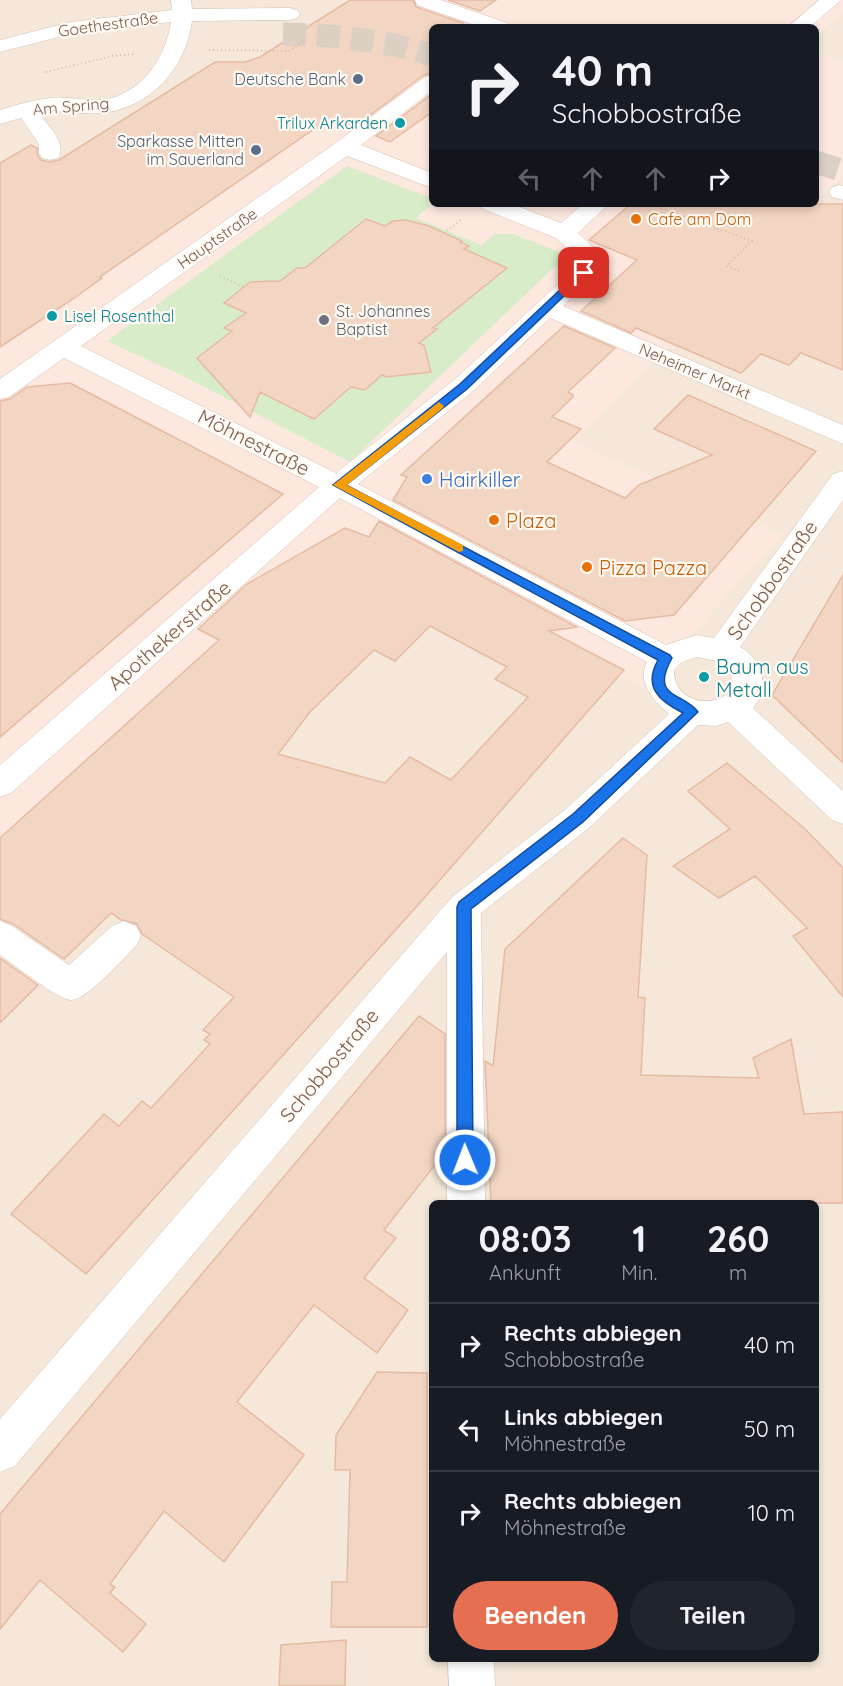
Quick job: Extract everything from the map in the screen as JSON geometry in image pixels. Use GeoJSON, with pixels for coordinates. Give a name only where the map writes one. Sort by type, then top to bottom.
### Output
{"type":"FeatureCollection","features":[{"type":"Feature","properties":{"kind":"street"},"geometry":{"type":"LineString","coordinates":[[802,24],[831,0]]}},
{"type":"Feature","properties":{"kind":"street"},"geometry":{"type":"LineString","coordinates":[[425,1],[491,24]]}},
{"type":"Feature","properties":{"kind":"street","name":"Goethestraße"},"geometry":{"type":"LineString","coordinates":[[0,46],[35,35],[102,22],[186,23],[290,14]]}},
{"type":"Feature","properties":{"kind":"street","name":"Goethestraße"},"geometry":{"type":"LineString","coordinates":[[0,54],[40,53],[127,39],[186,23]]}},
{"type":"Feature","properties":{"kind":"street","name":"Am Spring"},"geometry":{"type":"LineString","coordinates":[[0,117],[56,104],[95,106],[112,104],[135,94],[161,73],[186,23]]}},
{"type":"Feature","properties":{"kind":"street","name":"Hauptstraße"},"geometry":{"type":"LineString","coordinates":[[0,391],[345,147],[429,83]]}},
{"type":"Feature","properties":{"kind":"street"},"geometry":{"type":"LineString","coordinates":[[26,110],[50,144],[50,153]]}},
{"type":"Feature","properties":{"kind":"street"},"geometry":{"type":"LineString","coordinates":[[345,147],[429,180]]}},
{"type":"Feature","properties":{"kind":"street"},"geometry":{"type":"LineString","coordinates":[[338,485],[463,386],[596,262],[564,232],[499,207]]}},
{"type":"Feature","properties":{"kind":"street"},"geometry":{"type":"LineString","coordinates":[[564,232],[593,207]]}},
{"type":"Feature","properties":{"kind":"street","name":"Neheimer Markt"},"geometry":{"type":"LineString","coordinates":[[547,308],[843,435]]}},
{"type":"Feature","properties":{"kind":"street","name":"Möhnestraße"},"geometry":{"type":"LineString","coordinates":[[63,347],[338,485],[666,658]]}},
{"type":"Feature","properties":{"kind":"street","name":"Schobbostraße"},"geometry":{"type":"LineString","coordinates":[[722,651],[843,480]]}},
{"type":"Feature","properties":{"kind":"street","name":"Apothekerstraße"},"geometry":{"type":"LineString","coordinates":[[0,784],[338,485]]}},
{"type":"Feature","properties":{"kind":"street"},"geometry":{"type":"LineString","coordinates":[[696,646],[722,651],[737,660],[747,674],[747,694],[733,708],[713,714],[692,712],[671,701],[660,688],[657,673],[666,658],[678,650],[696,646]]}},
{"type":"Feature","properties":{"kind":"street"},"geometry":{"type":"LineString","coordinates":[[733,708],[843,811]]}},
{"type":"Feature","properties":{"kind":"street","name":"Schobbostraße"},"geometry":{"type":"LineString","coordinates":[[0,1451],[464,907],[578,818],[692,712]]}},
{"type":"Feature","properties":{"kind":"street"},"geometry":{"type":"LineString","coordinates":[[464,907],[466,1200]]}},
{"type":"Feature","properties":{"kind":"street"},"geometry":{"type":"LineString","coordinates":[[0,936],[71,985],[124,936]]}},
{"type":"Feature","properties":{"kind":"street"},"geometry":{"type":"LineString","coordinates":[[471,1662],[472,1686]]}},
{"type":"Feature","properties":{"kind":"path"},"geometry":{"type":"LineString","coordinates":[[45,72],[113,56],[186,23],[290,51]]}},
{"type":"Feature","properties":{"kind":"path"},"geometry":{"type":"LineString","coordinates":[[658,207],[752,242],[727,266],[739,271]]}},
{"type":"Feature","properties":{"kind":"shaded area"},"geometry":{"type":"Polygon","coordinates":[[[0,0],[404,0],[0,282],[0,0]]]}},
{"type":"Feature","properties":{"kind":"shaded area"},"geometry":{"type":"Polygon","coordinates":[[[404,0],[843,0],[843,13],[819,33],[819,24],[429,24],[429,207],[810,207],[572,442],[782,535],[643,688],[404,563],[0,957],[0,282],[404,0]]]}},
{"type":"Feature","properties":{"kind":"shaded area"},"geometry":{"type":"Polygon","coordinates":[[[843,13],[843,62],[819,54],[819,33],[843,13]]]}},
{"type":"Feature","properties":{"kind":"shaded area"},"geometry":{"type":"Polygon","coordinates":[[[819,54],[843,62],[843,174],[819,198],[819,54]]]}},
{"type":"Feature","properties":{"kind":"shaded area"},"geometry":{"type":"Polygon","coordinates":[[[843,174],[843,1686],[0,1686],[0,957],[404,563],[782,535],[572,442],[810,207],[819,207],[819,198],[843,174]]]}},
{"type":"Feature","properties":{"kind":"green space"},"geometry":{"type":"Polygon","coordinates":[[[347,166],[428,197],[429,207],[416,218],[481,245],[495,234],[513,234],[567,255],[350,462],[183,376],[107,341],[347,166]]]}},
{"type":"Feature","properties":{"kind":"building"},"geometry":{"type":"Polygon","coordinates":[[[350,0],[413,0],[416,7],[463,23],[429,24],[429,74],[424,75],[353,128],[333,120],[321,128],[314,129],[100,277],[102,278],[73,299],[0,347],[0,163],[31,145],[37,148],[37,154],[41,160],[49,162],[59,160],[215,62],[245,62],[260,57],[350,0]]]}},
{"type":"Feature","properties":{"kind":"building"},"geometry":{"type":"Polygon","coordinates":[[[448,0],[496,0],[480,11],[448,0]]]}},
{"type":"Feature","properties":{"kind":"building","name":"Trilux Arkarden"},"geometry":{"type":"Polygon","coordinates":[[[429,96],[429,114],[390,142],[376,136],[429,96]]]}},
{"type":"Feature","properties":{"kind":"building"},"geometry":{"type":"Polygon","coordinates":[[[819,204],[843,204],[843,370],[801,353],[789,365],[761,354],[741,373],[636,328],[631,333],[581,311],[637,260],[589,240],[628,207],[819,207],[819,204]]]}},
{"type":"Feature","properties":{"kind":"building","name":"St. Johannes Baptist"},"geometry":{"type":"Polygon","coordinates":[[[366,219],[385,226],[393,221],[406,220],[429,226],[469,246],[464,249],[507,268],[433,328],[437,329],[419,343],[424,345],[431,372],[386,377],[382,375],[365,390],[351,387],[314,419],[260,392],[250,417],[197,358],[232,331],[224,328],[246,313],[224,303],[250,282],[280,281],[297,268],[305,268],[366,219]]]}},
{"type":"Feature","properties":{"kind":"building"},"geometry":{"type":"Polygon","coordinates":[[[564,326],[615,348],[568,392],[573,397],[552,417],[581,429],[547,462],[625,498],[639,485],[712,455],[654,429],[688,395],[816,451],[674,615],[625,621],[393,500],[407,477],[401,475],[564,326]]]}},
{"type":"Feature","properties":{"kind":"building"},"geometry":{"type":"Polygon","coordinates":[[[70,383],[283,494],[0,737],[0,401],[10,399],[27,387],[70,383]]]}},
{"type":"Feature","properties":{"kind":"building"},"geometry":{"type":"Polygon","coordinates":[[[379,521],[577,627],[549,631],[624,670],[418,905],[86,1274],[11,1214],[104,1114],[119,1126],[142,1101],[151,1108],[210,1044],[204,1040],[210,1034],[203,1030],[234,997],[142,934],[137,924],[121,920],[111,913],[64,959],[13,924],[0,919],[0,838],[219,640],[198,629],[247,584],[345,528],[369,537],[379,521]],[[430,626],[395,661],[374,650],[310,712],[278,754],[385,783],[410,757],[451,780],[528,697],[495,679],[507,667],[430,626]]]}},
{"type":"Feature","properties":{"kind":"building"},"geometry":{"type":"Polygon","coordinates":[[[843,575],[843,763],[772,695],[843,575]]]}},
{"type":"Feature","properties":{"kind":"building"},"geometry":{"type":"Polygon","coordinates":[[[727,763],[805,829],[843,868],[843,997],[793,936],[807,928],[755,876],[719,898],[673,866],[730,829],[688,791],[727,763]]]}},
{"type":"Feature","properties":{"kind":"building"},"geometry":{"type":"Polygon","coordinates":[[[623,838],[647,855],[638,997],[645,998],[641,1075],[759,1078],[753,1058],[791,1039],[804,1114],[843,1112],[843,1203],[819,1203],[819,1200],[491,1200],[485,1061],[493,1066],[505,949],[623,838]]]}},
{"type":"Feature","properties":{"kind":"building"},"geometry":{"type":"Polygon","coordinates":[[[0,958],[38,985],[0,1023],[0,958]]]}},
{"type":"Feature","properties":{"kind":"building"},"geometry":{"type":"Polygon","coordinates":[[[419,1016],[445,1034],[445,1152],[384,1230],[396,1238],[364,1278],[408,1310],[377,1353],[314,1305],[237,1402],[304,1455],[224,1562],[164,1511],[110,1584],[115,1587],[110,1593],[146,1624],[123,1652],[40,1580],[0,1629],[0,1514],[419,1016]]]}},
{"type":"Feature","properties":{"kind":"building"},"geometry":{"type":"Polygon","coordinates":[[[377,1372],[427,1373],[427,1627],[331,1627],[332,1582],[347,1582],[350,1470],[335,1470],[336,1435],[377,1372]]]}},
{"type":"Feature","properties":{"kind":"building"},"geometry":{"type":"Polygon","coordinates":[[[346,1640],[345,1686],[279,1686],[281,1645],[346,1640]]]}},
{"type":"Feature","properties":{"kind":"tunnel"},"geometry":{"type":"LineString","coordinates":[[283,34],[358,39],[429,54]]}},
{"type":"Feature","properties":{"kind":"tunnel"},"geometry":{"type":"LineString","coordinates":[[819,163],[843,171]]}},
{"type":"Feature","properties":{"kind":"slow traffic"},"geometry":{"type":"LineString","coordinates":[[439,406],[338,485],[459,548]]}},
{"type":"Feature","properties":{"kind":"place","name":"Deutsche Bank"},"geometry":{"type":"Point","coordinates":[358,79]}},
{"type":"Feature","properties":{"kind":"place","name":"Trilux Arkarden"},"geometry":{"type":"Point","coordinates":[400,123]}},
{"type":"Feature","properties":{"kind":"place","name":"Sparkasse Mitten im Sauerland"},"geometry":{"type":"Point","coordinates":[256,150]}},
{"type":"Feature","properties":{"kind":"place","name":"Cafe am Dom"},"geometry":{"type":"Point","coordinates":[636,219]}},
{"type":"Feature","properties":{"kind":"place","name":"Lisel Rosenthal"},"geometry":{"type":"Point","coordinates":[52,316]}},
{"type":"Feature","properties":{"kind":"place","name":"St. Johannes Baptist"},"geometry":{"type":"Point","coordinates":[324,320]}},
{"type":"Feature","properties":{"kind":"place","name":"Hairkiller"},"geometry":{"type":"Point","coordinates":[427,479]}},
{"type":"Feature","properties":{"kind":"place","name":"Plaza"},"geometry":{"type":"Point","coordinates":[494,520]}},
{"type":"Feature","properties":{"kind":"place","name":"Pizza Pazza"},"geometry":{"type":"Point","coordinates":[587,567]}},
{"type":"Feature","properties":{"kind":"place","name":"Baum aus Metall"},"geometry":{"type":"Point","coordinates":[704,677]}},
{"type":"Feature","properties":{"kind":"route"},"geometry":{"type":"LineString","coordinates":[[465,1160],[464,907],[578,818],[692,712],[671,701],[660,688],[657,673],[666,658],[338,485],[463,386],[584,273]]}}]}
